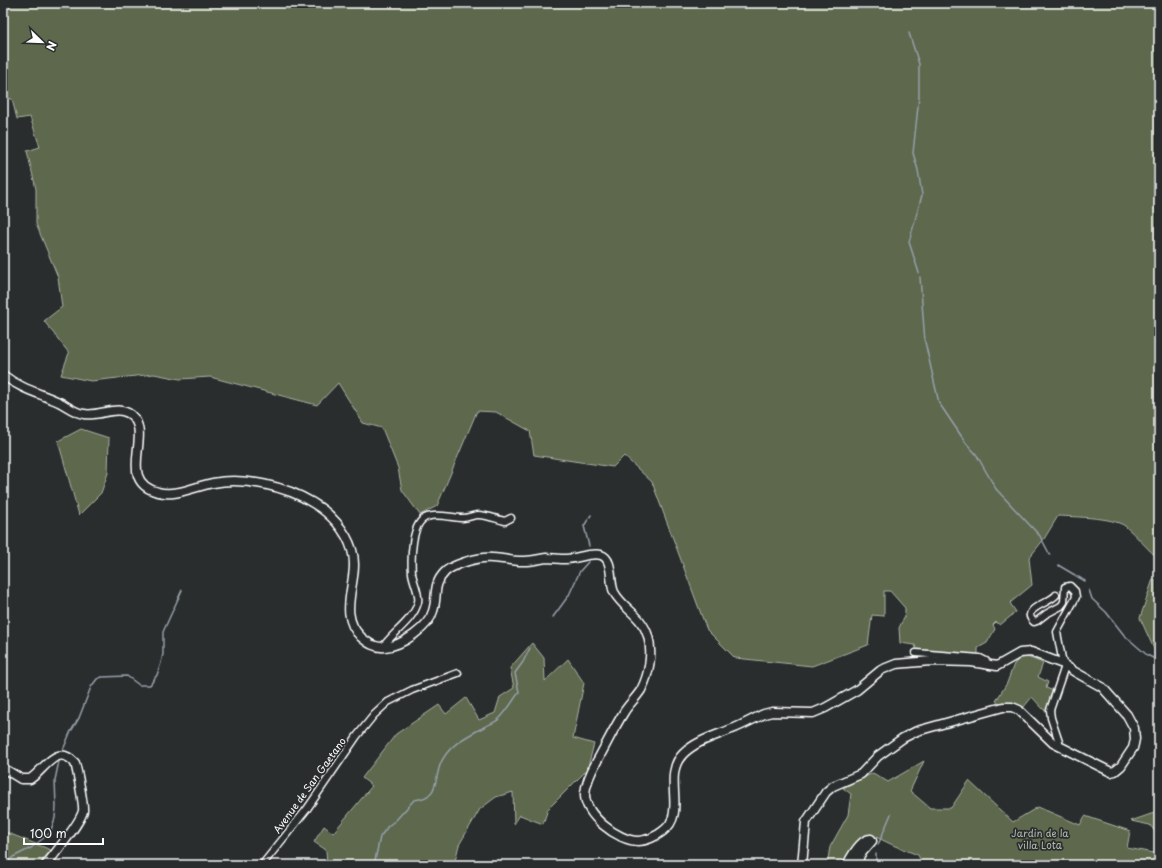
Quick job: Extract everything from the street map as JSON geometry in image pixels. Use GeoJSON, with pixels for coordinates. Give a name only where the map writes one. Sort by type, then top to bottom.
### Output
{"type":"FeatureCollection","features":[{"type":"Feature","properties":{"kind":"street"},"geometry":{"type":"LineString","coordinates":[[3,375],[27,390],[53,400],[77,412],[87,415],[119,410],[128,413],[135,420],[139,430],[136,464],[137,472],[142,483],[148,488],[158,492],[170,494],[228,480],[250,482],[286,491],[306,498],[317,505],[334,520],[346,536],[353,551],[355,565],[348,607],[351,621],[356,631],[365,641],[373,646],[388,647],[420,630],[429,620],[434,610],[436,584],[442,575],[450,568],[479,558],[492,557],[523,561],[548,558],[571,559],[593,555],[606,557],[609,563],[613,590],[618,597],[636,614],[644,626],[649,639],[650,658],[647,676],[641,689],[624,712],[600,754],[585,795],[586,803],[590,812],[596,819],[625,839],[635,841],[645,840],[663,832],[670,824],[675,809],[673,777],[674,768],[680,756],[692,746],[764,714],[772,712],[812,713],[825,708],[857,690],[881,670],[896,664],[931,661],[970,662],[997,666],[1020,653],[1031,652],[1064,665],[1102,687],[1127,715],[1134,728],[1135,739],[1133,748],[1121,766],[1115,771],[1111,772],[1058,746],[1049,740],[1019,710],[1012,707],[1003,707],[917,731],[878,756],[861,774],[831,788],[826,792],[806,822],[802,865]]}},
{"type":"Feature","properties":{"kind":"street"},"geometry":{"type":"LineString","coordinates":[[383,647],[410,617],[418,604],[419,597],[413,582],[412,550],[417,526],[421,520],[427,516],[465,518],[477,515],[505,521],[511,518]]}},
{"type":"Feature","properties":{"kind":"street"},"geometry":{"type":"LineString","coordinates":[[1056,596],[1046,603],[1038,605],[1032,609],[1030,616],[1031,620],[1034,622],[1061,606],[1064,602],[1065,587],[1072,587],[1075,591],[1076,597],[1058,630],[1058,644],[1064,665],[1050,710],[1051,718],[1059,742],[1058,746]]}},
{"type":"Feature","properties":{"kind":"street"},"geometry":{"type":"LineString","coordinates":[[916,653],[980,658],[986,661],[989,665]]}},
{"type":"Feature","properties":{"kind":"street","name":"Avenue de San Gaetano"},"geometry":{"type":"LineString","coordinates":[[262,865],[307,809],[357,736],[374,715],[388,702],[412,690],[458,673]]}},
{"type":"Feature","properties":{"kind":"street"},"geometry":{"type":"LineString","coordinates":[[3,768],[21,779],[30,779],[39,772],[51,758],[56,756],[66,756],[71,758],[75,763],[84,805],[83,812],[78,822],[46,865]]}},
{"type":"Feature","properties":{"kind":"street"},"geometry":{"type":"LineString","coordinates":[[847,865],[864,841],[868,838],[871,839],[872,841],[860,856],[857,865]]}},
{"type":"Feature","properties":{"kind":"green space"},"geometry":{"type":"Polygon","coordinates":[[[3,3],[1159,3],[1159,559],[1125,526],[1119,523],[1093,518],[1058,516],[1044,539],[1029,558],[1032,585],[1010,603],[1016,612],[1000,625],[996,622],[993,625],[995,629],[987,643],[978,648],[978,655],[917,651],[915,645],[900,643],[899,628],[905,615],[905,608],[890,591],[884,591],[884,616],[872,615],[868,645],[812,666],[735,658],[707,630],[652,482],[624,456],[613,467],[534,455],[530,431],[496,412],[477,411],[437,506],[420,515],[402,490],[398,468],[382,428],[363,423],[338,383],[317,405],[210,377],[180,379],[154,374],[91,381],[61,375],[69,353],[44,321],[62,307],[58,277],[36,224],[36,189],[27,151],[40,147],[30,117],[17,119],[12,99],[3,97],[3,3]]]}},
{"type":"Feature","properties":{"kind":"green space"},"geometry":{"type":"Polygon","coordinates":[[[81,429],[109,438],[108,473],[101,493],[79,515],[58,441],[81,429]]]}},
{"type":"Feature","properties":{"kind":"green space"},"geometry":{"type":"Polygon","coordinates":[[[1153,579],[1157,580],[1159,587],[1159,660],[1140,618],[1153,579]]]}},
{"type":"Feature","properties":{"kind":"green space"},"geometry":{"type":"Polygon","coordinates":[[[532,643],[544,658],[545,681],[568,659],[584,683],[573,738],[594,744],[587,770],[548,809],[543,824],[520,815],[514,824],[513,792],[496,797],[480,809],[459,845],[454,865],[327,865],[326,850],[314,842],[324,826],[333,833],[372,786],[362,778],[396,734],[439,705],[446,714],[466,698],[479,720],[495,713],[500,697],[514,688],[510,668],[532,643]]]}},
{"type":"Feature","properties":{"kind":"green space"},"geometry":{"type":"Polygon","coordinates":[[[1027,657],[1043,663],[1038,677],[1048,682],[1046,688],[1054,691],[1049,708],[1044,710],[1032,697],[1023,708],[1010,703],[1001,704],[996,701],[1007,683],[1014,664],[1020,658],[1027,657]]]}},
{"type":"Feature","properties":{"kind":"green space","name":"Jardin de la villa Lota"},"geometry":{"type":"Polygon","coordinates":[[[924,761],[910,791],[930,808],[951,808],[969,781],[1013,822],[1038,807],[1080,825],[1085,816],[1130,831],[1127,848],[1159,854],[1159,865],[919,865],[921,861],[918,855],[874,836],[869,836],[843,865],[827,865],[830,847],[848,815],[851,794],[843,788],[873,773],[888,782],[924,761]]]}},
{"type":"Feature","properties":{"kind":"green space"},"geometry":{"type":"Polygon","coordinates":[[[1159,802],[1159,837],[1150,825],[1131,821],[1154,813],[1159,802]]]}},
{"type":"Feature","properties":{"kind":"green space"},"geometry":{"type":"Polygon","coordinates":[[[3,831],[51,850],[38,865],[3,865],[3,831]]]}},
{"type":"Feature","properties":{"kind":"waterway"},"geometry":{"type":"LineString","coordinates":[[909,33],[919,64],[919,97],[913,153],[918,170],[922,195],[909,242],[919,273]]}},
{"type":"Feature","properties":{"kind":"waterway"},"geometry":{"type":"LineString","coordinates":[[920,277],[925,342],[939,403],[966,443],[976,454],[996,489],[1040,536],[1050,555]]}},
{"type":"Feature","properties":{"kind":"waterway"},"geometry":{"type":"LineString","coordinates":[[589,546],[584,526],[591,515]]}},
{"type":"Feature","properties":{"kind":"waterway"},"geometry":{"type":"LineString","coordinates":[[553,617],[569,595],[580,571],[588,562]]}},
{"type":"Feature","properties":{"kind":"waterway"},"geometry":{"type":"LineString","coordinates":[[1058,565],[1085,581]]}},
{"type":"Feature","properties":{"kind":"waterway"},"geometry":{"type":"LineString","coordinates":[[63,750],[70,733],[79,718],[91,687],[97,679],[102,677],[127,676],[139,685],[150,685],[157,675],[161,663],[163,654],[163,632],[182,590]]}},
{"type":"Feature","properties":{"kind":"waterway"},"geometry":{"type":"LineString","coordinates":[[1089,590],[1092,599],[1106,612],[1124,635],[1147,655],[1159,661]]}},
{"type":"Feature","properties":{"kind":"waterway"},"geometry":{"type":"LineString","coordinates":[[374,865],[380,837],[388,826],[396,820],[414,800],[422,799],[431,793],[434,788],[440,765],[448,751],[459,741],[495,722],[505,713],[519,692],[515,673],[523,662],[530,648]]}},
{"type":"Feature","properties":{"kind":"waterway"},"geometry":{"type":"LineString","coordinates":[[4,865],[13,857],[31,848],[50,833],[55,818],[55,780],[59,761]]}},
{"type":"Feature","properties":{"kind":"waterway"},"geometry":{"type":"LineString","coordinates":[[878,845],[891,814]]}},
{"type":"Feature","properties":{"kind":"waterway"},"geometry":{"type":"LineString","coordinates":[[876,854],[876,865]]}}]}
